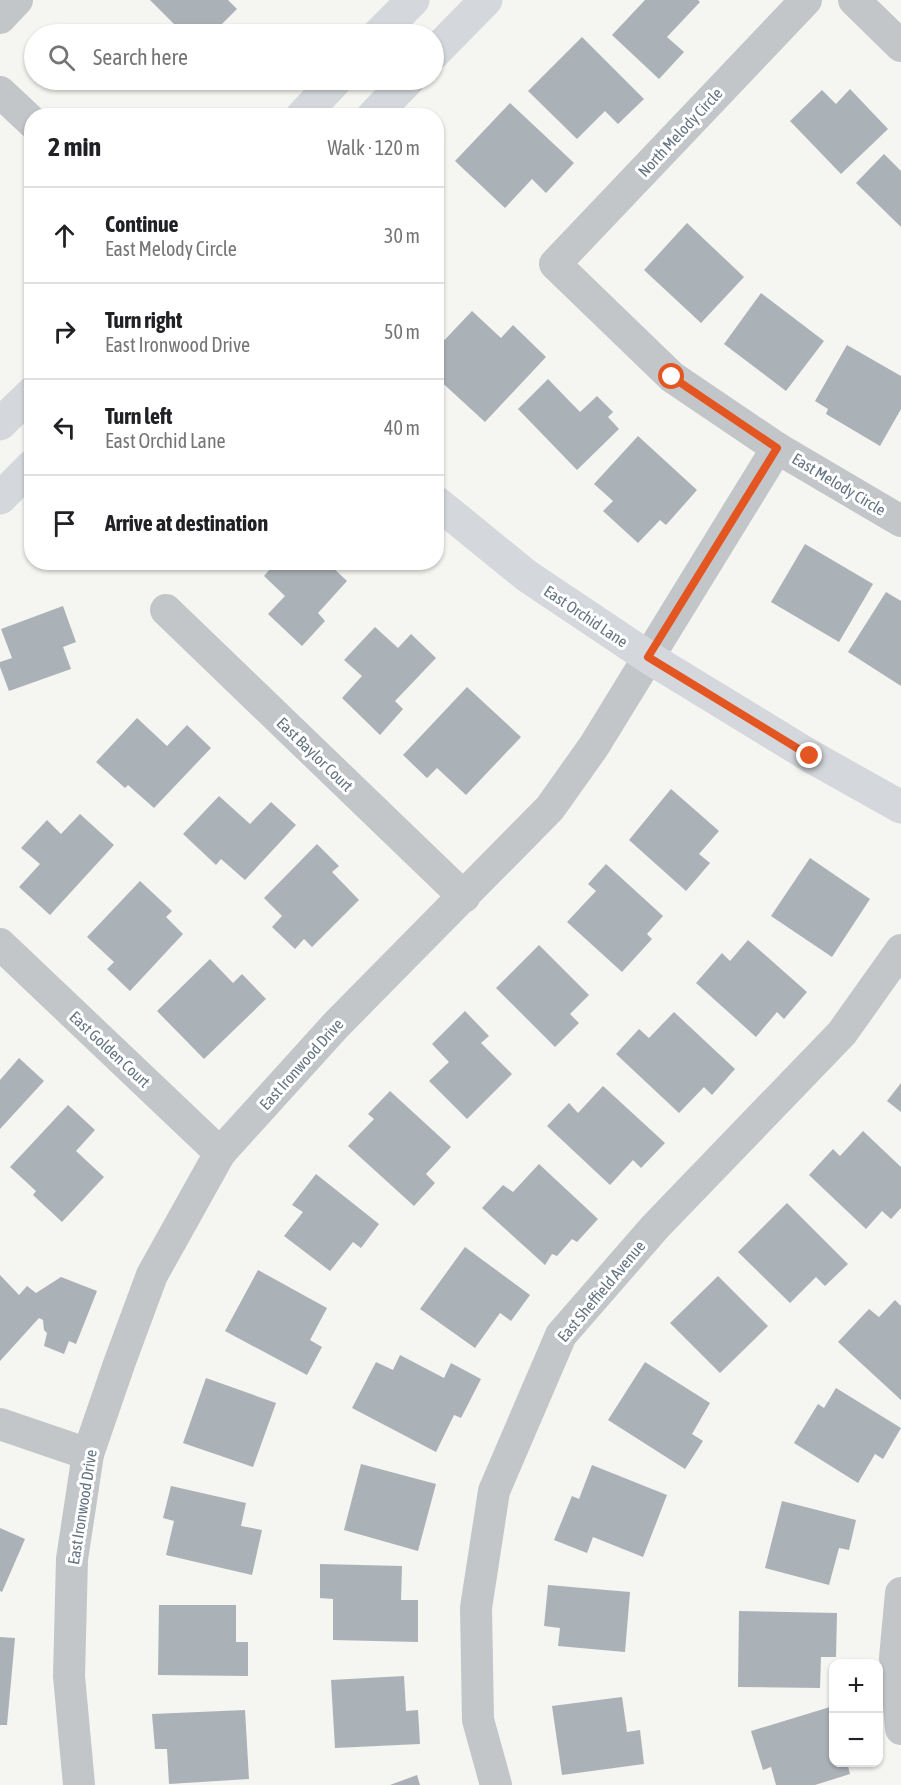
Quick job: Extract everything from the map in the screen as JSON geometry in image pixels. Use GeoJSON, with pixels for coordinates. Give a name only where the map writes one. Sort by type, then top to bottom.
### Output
{"type":"FeatureCollection","features":[{"type":"Feature","properties":{"kind":"street"},"geometry":{"type":"LineString","coordinates":[[0,18],[17,0]]}},
{"type":"Feature","properties":{"kind":"street"},"geometry":{"type":"LineString","coordinates":[[389,24],[412,0]]}},
{"type":"Feature","properties":{"kind":"street"},"geometry":{"type":"LineString","coordinates":[[444,44],[486,0]]}},
{"type":"Feature","properties":{"kind":"street","name":"North Melody Circle"},"geometry":{"type":"LineString","coordinates":[[555,264],[806,0]]}},
{"type":"Feature","properties":{"kind":"street"},"geometry":{"type":"LineString","coordinates":[[854,0],[901,46]]}},
{"type":"Feature","properties":{"kind":"street"},"geometry":{"type":"LineString","coordinates":[[310,108],[327,90]]}},
{"type":"Feature","properties":{"kind":"street"},"geometry":{"type":"LineString","coordinates":[[381,108],[398,90]]}},
{"type":"Feature","properties":{"kind":"street"},"geometry":{"type":"LineString","coordinates":[[0,92],[24,114]]}},
{"type":"Feature","properties":{"kind":"street","name":"East Melody Circle"},"geometry":{"type":"LineString","coordinates":[[555,264],[672,377],[777,448],[901,521]]}},
{"type":"Feature","properties":{"kind":"street"},"geometry":{"type":"LineString","coordinates":[[0,424],[24,401]]}},
{"type":"Feature","properties":{"kind":"street","name":"East Ironwood Drive"},"geometry":{"type":"LineString","coordinates":[[79,1785],[69,1676],[72,1559],[88,1454],[152,1275],[220,1153],[336,1024],[550,808],[594,746],[777,448]]}},
{"type":"Feature","properties":{"kind":"street"},"geometry":{"type":"LineString","coordinates":[[0,498],[24,474]]}},
{"type":"Feature","properties":{"kind":"street","name":"East Orchid Lane"},"geometry":{"type":"LineString","coordinates":[[444,509],[527,576],[648,657],[810,756],[901,807]]}},
{"type":"Feature","properties":{"kind":"street","name":"East Baylor Court"},"geometry":{"type":"LineString","coordinates":[[166,610],[464,897]]}},
{"type":"Feature","properties":{"kind":"street","name":"East Golden Court"},"geometry":{"type":"LineString","coordinates":[[0,944],[220,1153]]}},
{"type":"Feature","properties":{"kind":"street","name":"East Sheffield Avenue"},"geometry":{"type":"LineString","coordinates":[[496,1785],[478,1720],[476,1608],[494,1491],[561,1335],[655,1227],[842,1033],[901,950]]}},
{"type":"Feature","properties":{"kind":"street"},"geometry":{"type":"LineString","coordinates":[[0,1424],[88,1454]]}},
{"type":"Feature","properties":{"kind":"street"},"geometry":{"type":"LineString","coordinates":[[901,1593],[895,1658],[901,1729]]}},
{"type":"Feature","properties":{"kind":"building"},"geometry":{"type":"Polygon","coordinates":[[[150,0],[228,0],[237,9],[222,24],[174,24],[150,0]]]}},
{"type":"Feature","properties":{"kind":"building"},"geometry":{"type":"Polygon","coordinates":[[[645,0],[698,0],[700,2],[667,37],[684,52],[659,79],[612,35],[645,0]]]}},
{"type":"Feature","properties":{"kind":"building"},"geometry":{"type":"Polygon","coordinates":[[[582,37],[644,99],[618,124],[605,111],[577,139],[528,91],[582,37]]]}},
{"type":"Feature","properties":{"kind":"building"},"geometry":{"type":"Polygon","coordinates":[[[850,89],[888,129],[841,174],[790,121],[822,90],[836,104],[850,89]]]}},
{"type":"Feature","properties":{"kind":"building"},"geometry":{"type":"Polygon","coordinates":[[[510,103],[574,163],[546,193],[532,179],[505,208],[455,161],[510,103]]]}},
{"type":"Feature","properties":{"kind":"building"},"geometry":{"type":"Polygon","coordinates":[[[884,154],[901,171],[901,227],[856,183],[884,154]]]}},
{"type":"Feature","properties":{"kind":"building"},"geometry":{"type":"Polygon","coordinates":[[[687,223],[744,277],[701,323],[644,270],[687,223]]]}},
{"type":"Feature","properties":{"kind":"building"},"geometry":{"type":"Polygon","coordinates":[[[761,293],[824,341],[786,391],[724,344],[761,293]]]}},
{"type":"Feature","properties":{"kind":"building"},"geometry":{"type":"Polygon","coordinates":[[[472,311],[501,338],[513,325],[546,357],[485,422],[444,384],[444,341],[472,311]]]}},
{"type":"Feature","properties":{"kind":"building"},"geometry":{"type":"Polygon","coordinates":[[[847,345],[901,376],[901,409],[880,446],[826,414],[828,409],[815,401],[847,345]]]}},
{"type":"Feature","properties":{"kind":"building"},"geometry":{"type":"Polygon","coordinates":[[[548,379],[580,412],[597,396],[613,412],[608,417],[619,429],[577,470],[518,409],[548,379]]]}},
{"type":"Feature","properties":{"kind":"building"},"geometry":{"type":"Polygon","coordinates":[[[638,436],[697,490],[666,525],[660,520],[638,543],[603,511],[613,501],[594,484],[638,436]]]}},
{"type":"Feature","properties":{"kind":"building"},"geometry":{"type":"Polygon","coordinates":[[[805,544],[873,584],[839,642],[771,602],[805,544]]]}},
{"type":"Feature","properties":{"kind":"building"},"geometry":{"type":"Polygon","coordinates":[[[269,570],[335,570],[347,581],[318,613],[325,621],[302,646],[268,614],[285,596],[264,576],[269,570]]]}},
{"type":"Feature","properties":{"kind":"building"},"geometry":{"type":"Polygon","coordinates":[[[886,592],[901,601],[901,686],[848,652],[886,592]]]}},
{"type":"Feature","properties":{"kind":"building"},"geometry":{"type":"Polygon","coordinates":[[[63,606],[76,642],[63,647],[71,669],[9,691],[0,662],[12,658],[1,629],[63,606]]]}},
{"type":"Feature","properties":{"kind":"building"},"geometry":{"type":"Polygon","coordinates":[[[375,627],[398,648],[411,634],[436,658],[395,701],[403,709],[380,735],[342,698],[362,676],[344,660],[375,627]]]}},
{"type":"Feature","properties":{"kind":"building"},"geometry":{"type":"Polygon","coordinates":[[[467,687],[521,737],[466,795],[437,768],[427,778],[403,755],[467,687]]]}},
{"type":"Feature","properties":{"kind":"building"},"geometry":{"type":"Polygon","coordinates":[[[137,718],[167,746],[187,725],[211,748],[154,808],[128,785],[125,788],[96,762],[137,718]]]}},
{"type":"Feature","properties":{"kind":"building"},"geometry":{"type":"Polygon","coordinates":[[[671,789],[719,831],[699,854],[710,863],[686,891],[629,840],[671,789]]]}},
{"type":"Feature","properties":{"kind":"building"},"geometry":{"type":"Polygon","coordinates":[[[219,796],[250,824],[271,802],[296,825],[245,880],[221,859],[216,865],[183,834],[219,796]]]}},
{"type":"Feature","properties":{"kind":"building"},"geometry":{"type":"Polygon","coordinates":[[[80,814],[114,845],[50,915],[19,887],[40,864],[21,848],[47,820],[61,834],[80,814]]]}},
{"type":"Feature","properties":{"kind":"building"},"geometry":{"type":"Polygon","coordinates":[[[317,844],[339,866],[332,872],[359,900],[312,947],[304,939],[295,949],[272,927],[282,916],[264,898],[317,844]]]}},
{"type":"Feature","properties":{"kind":"building"},"geometry":{"type":"Polygon","coordinates":[[[810,858],[870,899],[832,957],[771,916],[810,858]]]}},
{"type":"Feature","properties":{"kind":"building"},"geometry":{"type":"Polygon","coordinates":[[[606,864],[663,916],[647,934],[652,939],[622,972],[567,922],[596,891],[588,884],[606,864]]]}},
{"type":"Feature","properties":{"kind":"building"},"geometry":{"type":"Polygon","coordinates":[[[140,881],[172,911],[166,917],[183,934],[130,991],[107,969],[114,962],[87,937],[140,881]]]}},
{"type":"Feature","properties":{"kind":"building"},"geometry":{"type":"Polygon","coordinates":[[[748,940],[807,992],[784,1019],[777,1012],[756,1037],[696,983],[722,953],[730,961],[748,940]]]}},
{"type":"Feature","properties":{"kind":"building"},"geometry":{"type":"Polygon","coordinates":[[[539,945],[589,995],[570,1014],[579,1023],[555,1047],[496,988],[539,945]]]}},
{"type":"Feature","properties":{"kind":"building"},"geometry":{"type":"Polygon","coordinates":[[[210,959],[233,983],[242,974],[266,999],[204,1059],[157,1011],[210,959]]]}},
{"type":"Feature","properties":{"kind":"building"},"geometry":{"type":"Polygon","coordinates":[[[465,1011],[489,1036],[481,1043],[512,1074],[467,1119],[429,1081],[449,1062],[432,1044],[465,1011]]]}},
{"type":"Feature","properties":{"kind":"building"},"geometry":{"type":"Polygon","coordinates":[[[674,1012],[735,1069],[712,1095],[704,1087],[679,1113],[616,1054],[639,1029],[649,1038],[674,1012]]]}},
{"type":"Feature","properties":{"kind":"building"},"geometry":{"type":"Polygon","coordinates":[[[19,1058],[44,1081],[0,1129],[0,1080],[19,1058]]]}},
{"type":"Feature","properties":{"kind":"building"},"geometry":{"type":"Polygon","coordinates":[[[901,1083],[901,1112],[887,1101],[901,1083]]]}},
{"type":"Feature","properties":{"kind":"building"},"geometry":{"type":"Polygon","coordinates":[[[603,1086],[665,1143],[641,1168],[633,1160],[610,1185],[547,1126],[569,1103],[578,1113],[603,1086]]]}},
{"type":"Feature","properties":{"kind":"building"},"geometry":{"type":"Polygon","coordinates":[[[390,1091],[451,1147],[426,1174],[435,1183],[414,1206],[348,1146],[374,1119],[368,1114],[390,1091]]]}},
{"type":"Feature","properties":{"kind":"building"},"geometry":{"type":"Polygon","coordinates":[[[68,1105],[95,1130],[76,1151],[104,1177],[62,1222],[33,1195],[36,1191],[10,1167],[68,1105]]]}},
{"type":"Feature","properties":{"kind":"building"},"geometry":{"type":"Polygon","coordinates":[[[863,1131],[901,1167],[901,1208],[891,1219],[882,1211],[866,1229],[809,1175],[833,1149],[840,1156],[863,1131]]]}},
{"type":"Feature","properties":{"kind":"building"},"geometry":{"type":"Polygon","coordinates":[[[539,1164],[598,1219],[577,1242],[572,1239],[557,1256],[552,1254],[545,1265],[482,1208],[503,1185],[513,1192],[539,1164]]]}},
{"type":"Feature","properties":{"kind":"building"},"geometry":{"type":"Polygon","coordinates":[[[316,1174],[379,1224],[361,1248],[353,1242],[330,1271],[284,1236],[303,1212],[292,1205],[316,1174]]]}},
{"type":"Feature","properties":{"kind":"building"},"geometry":{"type":"Polygon","coordinates":[[[787,1203],[848,1264],[825,1286],[816,1277],[790,1303],[738,1252],[787,1203]]]}},
{"type":"Feature","properties":{"kind":"building"},"geometry":{"type":"Polygon","coordinates":[[[465,1247],[530,1295],[511,1321],[500,1313],[475,1348],[420,1309],[465,1247]]]}},
{"type":"Feature","properties":{"kind":"building"},"geometry":{"type":"Polygon","coordinates":[[[258,1270],[327,1308],[310,1340],[322,1347],[307,1375],[225,1331],[258,1270]]]}},
{"type":"Feature","properties":{"kind":"building"},"geometry":{"type":"Polygon","coordinates":[[[0,1275],[19,1295],[27,1286],[36,1293],[61,1277],[97,1291],[76,1344],[69,1341],[64,1354],[44,1346],[47,1333],[44,1330],[43,1320],[39,1318],[0,1361],[0,1275]]]}},
{"type":"Feature","properties":{"kind":"building"},"geometry":{"type":"Polygon","coordinates":[[[718,1276],[768,1326],[720,1373],[670,1323],[718,1276]]]}},
{"type":"Feature","properties":{"kind":"building"},"geometry":{"type":"Polygon","coordinates":[[[895,1300],[901,1306],[901,1400],[838,1342],[869,1309],[879,1317],[895,1300]]]}},
{"type":"Feature","properties":{"kind":"building"},"geometry":{"type":"Polygon","coordinates":[[[400,1355],[444,1378],[451,1363],[481,1379],[461,1418],[454,1415],[436,1452],[352,1408],[376,1362],[393,1370],[400,1355]]]}},
{"type":"Feature","properties":{"kind":"building"},"geometry":{"type":"Polygon","coordinates":[[[645,1362],[710,1403],[692,1434],[703,1441],[685,1469],[608,1420],[645,1362]]]}},
{"type":"Feature","properties":{"kind":"building"},"geometry":{"type":"Polygon","coordinates":[[[206,1378],[276,1403],[253,1467],[183,1443],[206,1378]]]}},
{"type":"Feature","properties":{"kind":"building"},"geometry":{"type":"Polygon","coordinates":[[[836,1388],[901,1428],[883,1459],[875,1454],[858,1483],[794,1443],[818,1404],[824,1408],[836,1388]]]}},
{"type":"Feature","properties":{"kind":"building"},"geometry":{"type":"Polygon","coordinates":[[[361,1464],[436,1484],[418,1551],[344,1530],[361,1464]]]}},
{"type":"Feature","properties":{"kind":"building"},"geometry":{"type":"Polygon","coordinates":[[[592,1465],[667,1495],[643,1557],[593,1537],[587,1553],[554,1540],[572,1496],[579,1499],[592,1465]]]}},
{"type":"Feature","properties":{"kind":"building"},"geometry":{"type":"Polygon","coordinates":[[[171,1486],[246,1503],[241,1526],[262,1530],[252,1575],[166,1555],[174,1521],[163,1518],[171,1486]]]}},
{"type":"Feature","properties":{"kind":"building"},"geometry":{"type":"Polygon","coordinates":[[[782,1501],[856,1520],[849,1550],[839,1548],[829,1585],[765,1568],[782,1501]]]}},
{"type":"Feature","properties":{"kind":"building"},"geometry":{"type":"Polygon","coordinates":[[[0,1528],[25,1539],[2,1592],[0,1591],[0,1528]]]}},
{"type":"Feature","properties":{"kind":"building"},"geometry":{"type":"Polygon","coordinates":[[[320,1564],[402,1566],[401,1600],[418,1600],[418,1642],[333,1640],[333,1599],[320,1598],[320,1564]]]}},
{"type":"Feature","properties":{"kind":"building"},"geometry":{"type":"Polygon","coordinates":[[[548,1585],[630,1592],[625,1652],[558,1646],[560,1628],[544,1626],[548,1585]]]}},
{"type":"Feature","properties":{"kind":"building"},"geometry":{"type":"Polygon","coordinates":[[[159,1605],[236,1605],[236,1642],[248,1642],[248,1676],[158,1675],[159,1605]]]}},
{"type":"Feature","properties":{"kind":"building"},"geometry":{"type":"Polygon","coordinates":[[[739,1611],[837,1613],[836,1657],[821,1657],[820,1688],[738,1687],[739,1611]]]}},
{"type":"Feature","properties":{"kind":"building"},"geometry":{"type":"Polygon","coordinates":[[[0,1637],[15,1638],[7,1725],[0,1725],[0,1637]]]}},
{"type":"Feature","properties":{"kind":"building"},"geometry":{"type":"Polygon","coordinates":[[[404,1676],[406,1711],[418,1710],[420,1744],[335,1748],[331,1680],[404,1676]]]}},
{"type":"Feature","properties":{"kind":"building"},"geometry":{"type":"Polygon","coordinates":[[[622,1697],[627,1732],[640,1730],[644,1764],[562,1775],[552,1706],[622,1697]]]}},
{"type":"Feature","properties":{"kind":"building"},"geometry":{"type":"Polygon","coordinates":[[[829,1707],[829,1767],[848,1767],[850,1774],[815,1785],[776,1785],[771,1767],[763,1770],[751,1731],[829,1707]]]}},
{"type":"Feature","properties":{"kind":"building"},"geometry":{"type":"Polygon","coordinates":[[[245,1710],[249,1779],[169,1784],[167,1749],[155,1749],[152,1714],[245,1710]]]}},
{"type":"Feature","properties":{"kind":"building"},"geometry":{"type":"Polygon","coordinates":[[[417,1775],[420,1785],[390,1785],[417,1775]]]}},
{"type":"Feature","properties":{"kind":"route"},"geometry":{"type":"LineString","coordinates":[[672,377],[777,448],[648,657],[810,756]]}}]}
